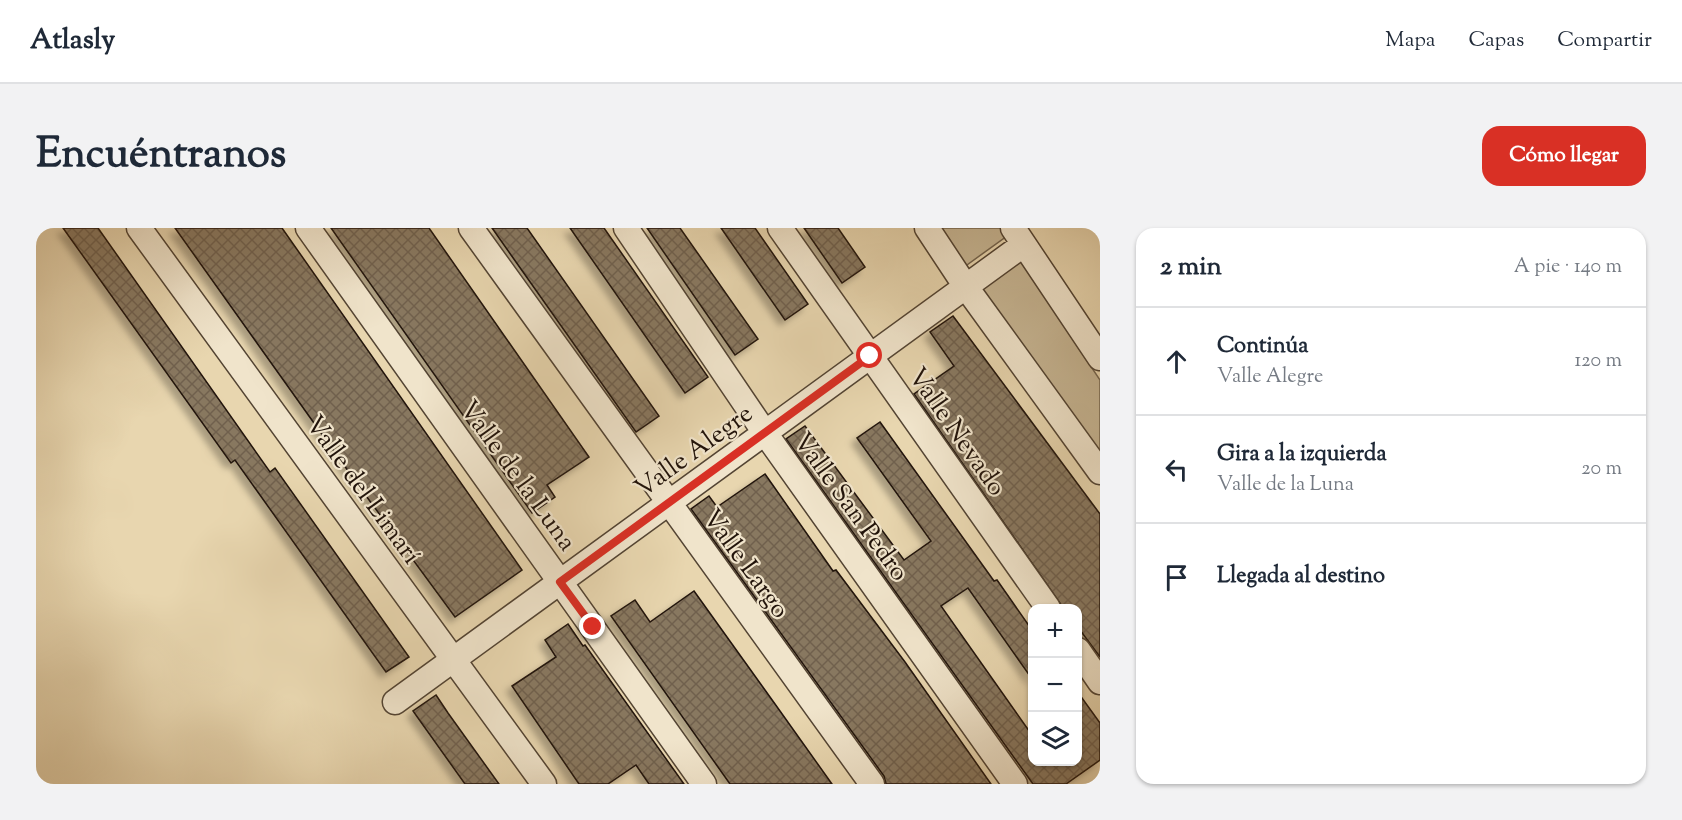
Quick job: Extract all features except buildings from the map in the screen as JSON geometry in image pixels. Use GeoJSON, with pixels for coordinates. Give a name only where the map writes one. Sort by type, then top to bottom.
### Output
{"type":"FeatureCollection","features":[{"type":"Feature","properties":{"kind":"street","name":"Valle del Limarí"},"geometry":{"type":"LineString","coordinates":[[139,228],[544,784]]}},
{"type":"Feature","properties":{"kind":"street","name":"Valle de la Luna"},"geometry":{"type":"LineString","coordinates":[[308,228],[704,784]]}},
{"type":"Feature","properties":{"kind":"street","name":"Valle Largo"},"geometry":{"type":"LineString","coordinates":[[471,228],[872,784]]}},
{"type":"Feature","properties":{"kind":"street","name":"Valle San Pedro"},"geometry":{"type":"LineString","coordinates":[[626,228],[765,433],[1015,784]]}},
{"type":"Feature","properties":{"kind":"street","name":"Valle Nevado"},"geometry":{"type":"LineString","coordinates":[[780,228],[1044,604]]}},
{"type":"Feature","properties":{"kind":"street"},"geometry":{"type":"LineString","coordinates":[[927,228],[1100,472]]}},
{"type":"Feature","properties":{"kind":"street","name":"Valle Alegre"},"geometry":{"type":"LineString","coordinates":[[395,702],[966,286],[1018,236]]}},
{"type":"Feature","properties":{"kind":"street"},"geometry":{"type":"LineString","coordinates":[[1018,236],[1100,358]]}},
{"type":"Feature","properties":{"kind":"street"},"geometry":{"type":"LineString","coordinates":[[1082,657],[1100,682]]}},
{"type":"Feature","properties":{"kind":"shaded area"},"geometry":{"type":"Polygon","coordinates":[[[932,228],[1002,228],[1007,236],[960,270],[932,228]]]}},
{"type":"Feature","properties":{"kind":"shaded area"},"geometry":{"type":"Polygon","coordinates":[[[1014,251],[1100,380],[1100,461],[972,282],[1014,251]]]}},
{"type":"Feature","properties":{"kind":"route"},"geometry":{"type":"LineString","coordinates":[[593,627],[560,582],[870,356]]}}]}
